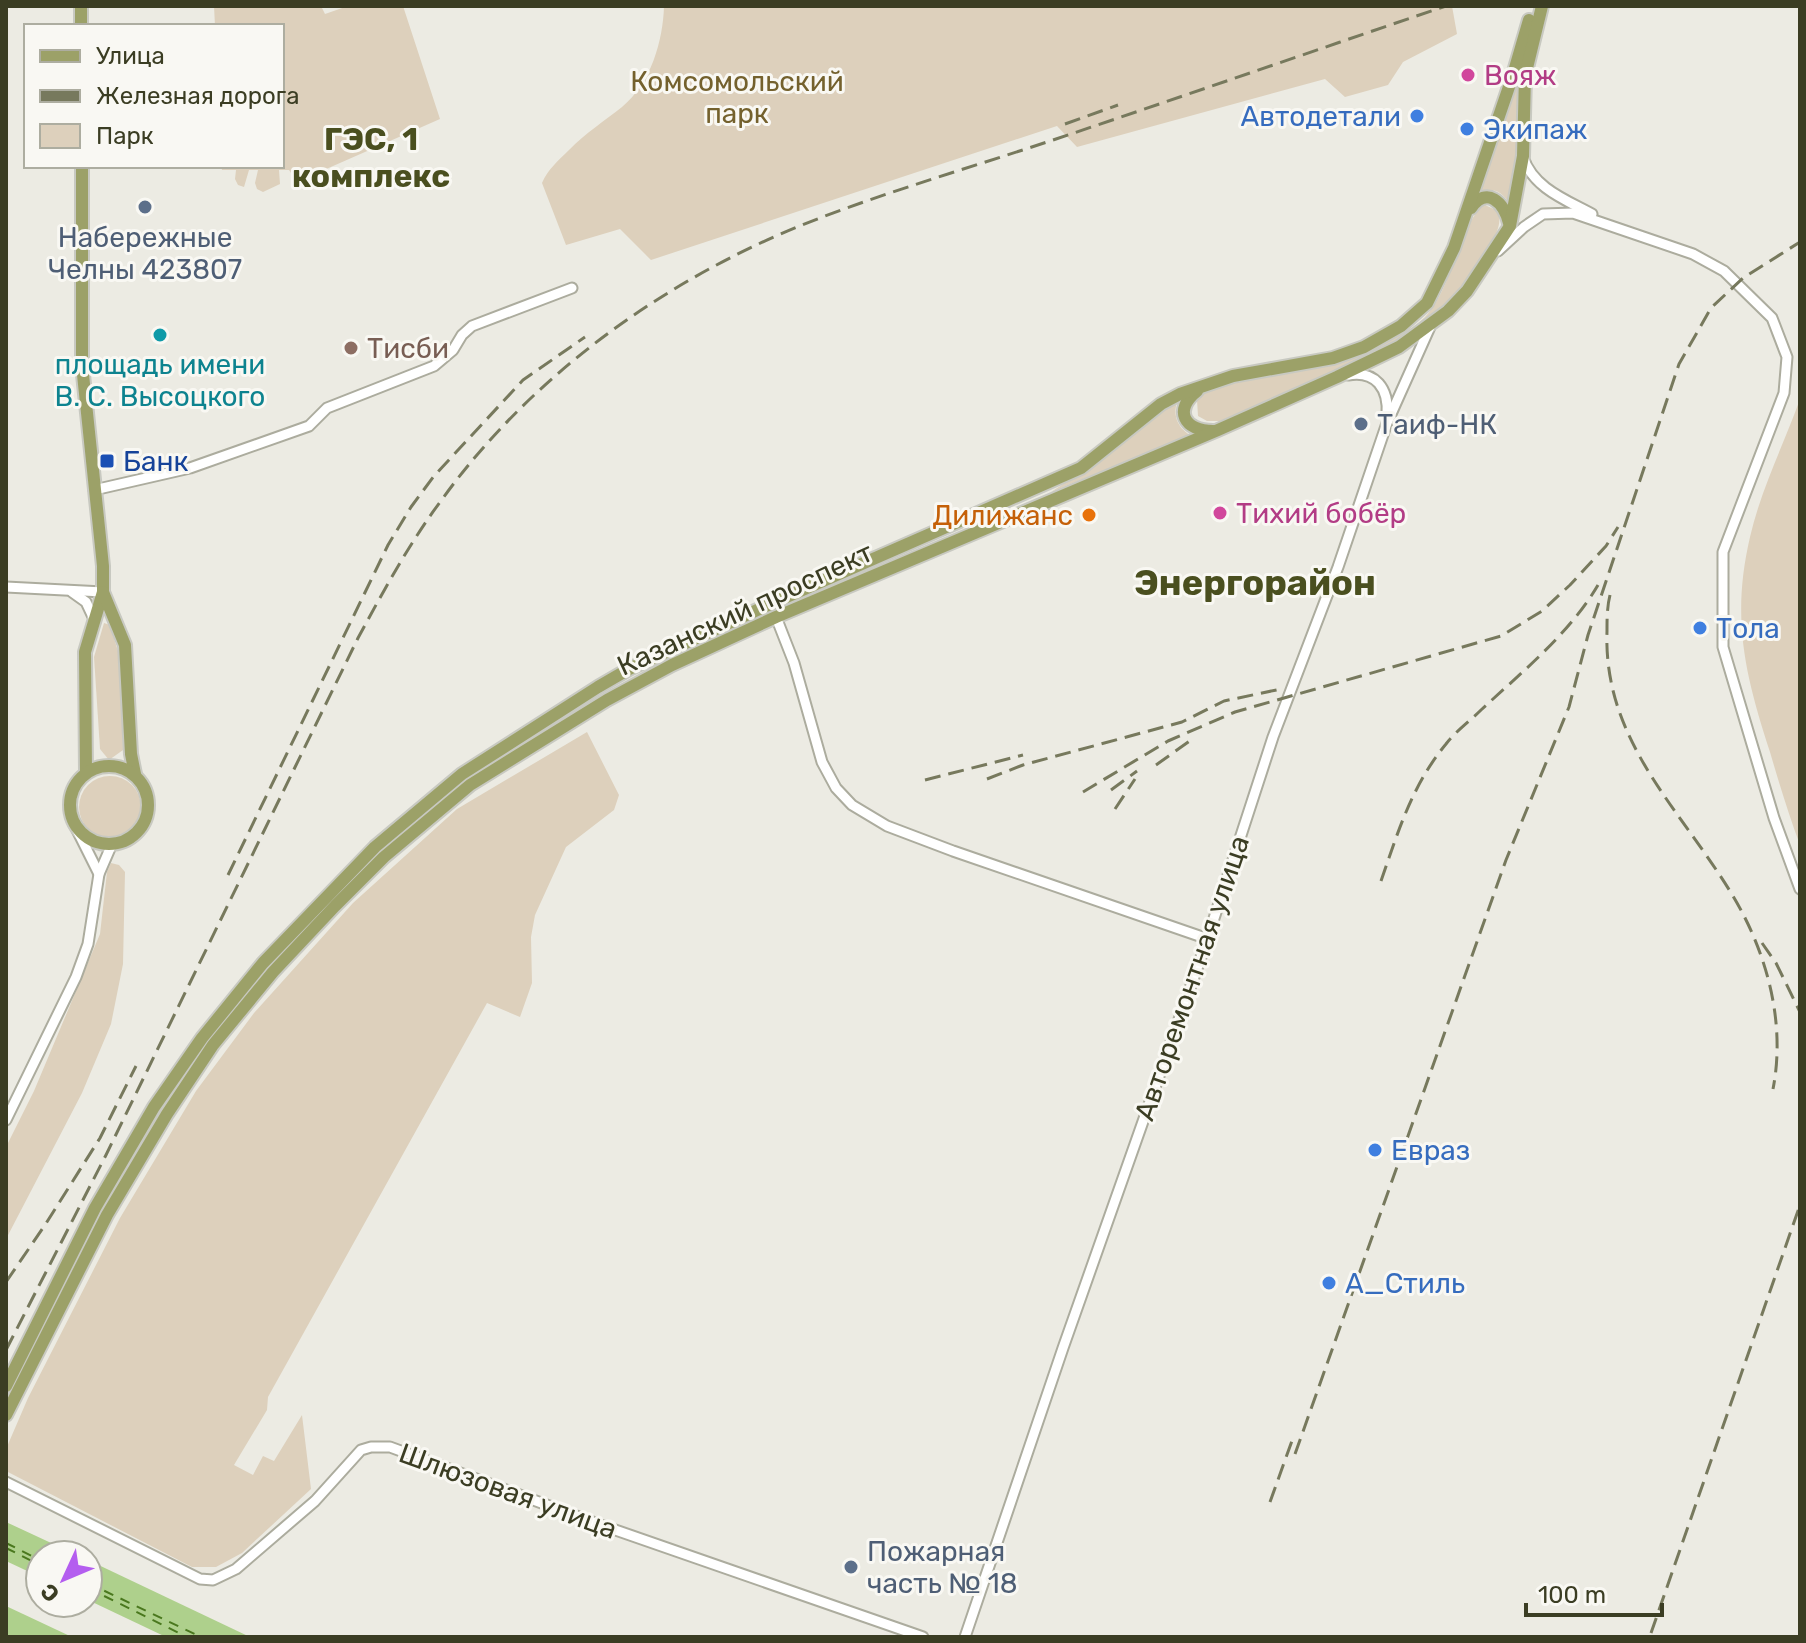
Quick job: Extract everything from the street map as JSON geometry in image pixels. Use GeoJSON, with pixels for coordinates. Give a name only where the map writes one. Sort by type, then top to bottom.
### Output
{"type":"FeatureCollection","features":[{"type":"Feature","properties":{"kind":"main road","name":"Казанский проспект"},"geometry":{"type":"LineString","coordinates":[[11,1390],[95,1208],[154,1107],[202,1038],[263,963],[335,886],[429,799],[462,774],[629,669],[1081,468],[1161,404],[1233,376],[1333,358],[1364,347],[1401,326],[1427,303],[1435,291],[1467,214],[1533,6]]}},
{"type":"Feature","properties":{"kind":"main road","name":"Казанский проспект"},"geometry":{"type":"LineString","coordinates":[[11,1390],[107,1215],[213,1045],[273,972],[335,906],[439,809],[470,785],[638,682],[672,665],[776,617],[1337,377],[1399,347],[1430,327],[1467,291],[1510,226],[1523,156],[1525,76],[1542,6]]}},
{"type":"Feature","properties":{"kind":"main road"},"geometry":{"type":"LineString","coordinates":[[82,168],[82,365],[103,592],[125,645],[131,754],[135,774],[147,795],[146,816],[133,836],[112,844],[91,840],[81,833],[73,822],[70,799],[74,787],[86,773],[107,766],[135,774]]}},
{"type":"Feature","properties":{"kind":"main road"},"geometry":{"type":"LineString","coordinates":[[1467,214],[1476,202],[1487,197],[1499,201],[1506,209],[1510,226]]}},
{"type":"Feature","properties":{"kind":"main road"},"geometry":{"type":"LineString","coordinates":[[1206,385],[1189,398],[1184,408],[1185,419],[1191,427],[1200,431],[1218,430]]}},
{"type":"Feature","properties":{"kind":"main road"},"geometry":{"type":"LineString","coordinates":[[86,773],[85,652],[103,592]]}},
{"type":"Feature","properties":{"kind":"main road"},"geometry":{"type":"LineString","coordinates":[[666,651],[660,660],[672,665]]}},
{"type":"Feature","properties":{"kind":"main road"},"geometry":{"type":"LineString","coordinates":[[629,669],[642,669],[644,674],[638,682]]}},
{"type":"Feature","properties":{"kind":"main road"},"geometry":{"type":"LineString","coordinates":[[6,1415],[11,1390]]}},
{"type":"Feature","properties":{"kind":"street"},"geometry":{"type":"LineString","coordinates":[[1523,156],[1533,177],[1546,189],[1606,222]]}},
{"type":"Feature","properties":{"kind":"street"},"geometry":{"type":"LineString","coordinates":[[1492,256],[1543,214],[1573,213],[1606,222],[1693,254],[1724,271],[1767,310],[1781,336],[1787,357],[1784,393],[1723,552],[1723,647],[1774,818],[1800,889]]}},
{"type":"Feature","properties":{"kind":"street"},"geometry":{"type":"LineString","coordinates":[[94,490],[190,468],[309,426],[327,408],[434,366],[453,350],[472,326],[572,288]]}},
{"type":"Feature","properties":{"kind":"street","name":"Авторемонтная улица"},"geometry":{"type":"LineString","coordinates":[[963,1636],[1208,939],[1273,737],[1338,567],[1387,423],[1430,327]]}},
{"type":"Feature","properties":{"kind":"street"},"geometry":{"type":"LineString","coordinates":[[1337,377],[1359,373],[1380,383],[1386,392],[1387,423]]}},
{"type":"Feature","properties":{"kind":"street"},"geometry":{"type":"LineString","coordinates":[[6,587],[103,592]]}},
{"type":"Feature","properties":{"kind":"street"},"geometry":{"type":"LineString","coordinates":[[69,590],[86,602],[95,620]]}},
{"type":"Feature","properties":{"kind":"street"},"geometry":{"type":"LineString","coordinates":[[776,617],[794,663],[822,762],[836,788],[852,805],[887,826],[953,851],[1208,939]]}},
{"type":"Feature","properties":{"kind":"street"},"geometry":{"type":"LineString","coordinates":[[73,822],[99,874]]}},
{"type":"Feature","properties":{"kind":"street"},"geometry":{"type":"LineString","coordinates":[[6,1120],[76,977],[88,944],[99,874],[112,844]]}},
{"type":"Feature","properties":{"kind":"street","name":"Шлюзовая улица"},"geometry":{"type":"LineString","coordinates":[[6,1482],[200,1579],[213,1580],[236,1569],[302,1513],[361,1450],[390,1447],[601,1525],[923,1637]]}},
{"type":"Feature","properties":{"kind":"green space"},"geometry":{"type":"Polygon","coordinates":[[[214,6],[321,6],[325,14],[348,6],[403,6],[440,119],[324,170],[319,186],[305,186],[289,170],[279,170],[280,184],[263,192],[257,189],[255,183],[258,170],[249,170],[244,187],[238,185],[236,170],[222,168],[284,168],[284,24],[215,24],[214,6]]]}},
{"type":"Feature","properties":{"kind":"green space","name":"Комсомольский парк"},"geometry":{"type":"Polygon","coordinates":[[[664,6],[1452,6],[1457,34],[1403,62],[1388,85],[1345,97],[1325,79],[1077,147],[1057,126],[651,260],[620,229],[566,245],[542,183],[561,158],[622,107],[641,86],[654,61],[664,6]]]}},
{"type":"Feature","properties":{"kind":"green space"},"geometry":{"type":"Polygon","coordinates":[[[1518,73],[1518,152],[1509,203],[1496,191],[1479,192],[1518,73]]]}},
{"type":"Feature","properties":{"kind":"green space"},"geometry":{"type":"Polygon","coordinates":[[[1485,205],[1498,211],[1499,226],[1495,236],[1462,290],[1427,322],[1372,356],[1312,384],[1220,421],[1207,421],[1198,416],[1197,400],[1207,390],[1358,353],[1407,331],[1425,317],[1434,305],[1470,223],[1485,205]]]}},
{"type":"Feature","properties":{"kind":"green space"},"geometry":{"type":"Polygon","coordinates":[[[1800,399],[1800,845],[1754,697],[1741,620],[1744,566],[1750,537],[1766,484],[1800,399]]]}},
{"type":"Feature","properties":{"kind":"green space"},"geometry":{"type":"Polygon","coordinates":[[[1178,400],[1177,420],[1190,435],[1051,492],[1108,455],[1178,400]]]}},
{"type":"Feature","properties":{"kind":"green space"},"geometry":{"type":"Polygon","coordinates":[[[104,623],[110,625],[121,661],[123,750],[109,760],[100,749],[94,657],[104,623]]]}},
{"type":"Feature","properties":{"kind":"green space"},"geometry":{"type":"Polygon","coordinates":[[[587,732],[619,795],[614,810],[566,847],[535,915],[531,937],[532,983],[520,1017],[487,1003],[268,1397],[267,1410],[234,1465],[253,1475],[263,1456],[274,1461],[302,1415],[311,1489],[242,1553],[216,1567],[192,1567],[6,1471],[6,1449],[28,1398],[120,1218],[196,1091],[254,1013],[353,903],[457,809],[587,732]]]}},
{"type":"Feature","properties":{"kind":"green space"},"geometry":{"type":"Polygon","coordinates":[[[104,776],[116,776],[132,785],[139,795],[139,819],[132,829],[116,838],[104,838],[84,824],[79,813],[79,801],[93,781],[104,776]]]}},
{"type":"Feature","properties":{"kind":"green space"},"geometry":{"type":"Polygon","coordinates":[[[111,863],[119,865],[125,872],[123,964],[111,1024],[82,1093],[6,1239],[6,1147],[34,1091],[100,934],[107,872],[111,863]]]}},
{"type":"Feature","properties":{"kind":"shaded area"},"geometry":{"type":"Polygon","coordinates":[[[6,1522],[43,1539],[24,1539],[24,1569],[6,1561],[6,1522]]]}},
{"type":"Feature","properties":{"kind":"shaded area"},"geometry":{"type":"Polygon","coordinates":[[[104,1568],[250,1637],[166,1637],[104,1608],[104,1568]]]}},
{"type":"Feature","properties":{"kind":"shaded area"},"geometry":{"type":"Polygon","coordinates":[[[6,1606],[24,1614],[24,1619],[34,1619],[72,1637],[6,1637],[6,1606]]]}},
{"type":"Feature","properties":{"kind":"ferry route"},"geometry":{"type":"LineString","coordinates":[[6,1543],[24,1552]]}},
{"type":"Feature","properties":{"kind":"ferry route"},"geometry":{"type":"LineString","coordinates":[[6,1548],[24,1557]]}},
{"type":"Feature","properties":{"kind":"ferry route"},"geometry":{"type":"LineString","coordinates":[[104,1591],[201,1637]]}},
{"type":"Feature","properties":{"kind":"ferry route"},"geometry":{"type":"LineString","coordinates":[[104,1596],[187,1637]]}},
{"type":"Feature","properties":{"kind":"railway"},"geometry":{"type":"LineString","coordinates":[[6,1350],[106,1155],[358,638],[388,584],[431,515],[478,454],[557,374],[601,338],[696,276],[797,227],[1446,6]]}},
{"type":"Feature","properties":{"kind":"railway"},"geometry":{"type":"LineString","coordinates":[[1065,124],[1118,105]]}},
{"type":"Feature","properties":{"kind":"railway"},"geometry":{"type":"LineString","coordinates":[[1295,1454],[1506,860],[1569,707],[1588,635],[1679,364],[1711,308],[1743,278],[1800,242]]}},
{"type":"Feature","properties":{"kind":"railway"},"geometry":{"type":"LineString","coordinates":[[228,875],[388,545],[411,507],[434,476],[523,380],[585,337]]}},
{"type":"Feature","properties":{"kind":"railway"},"geometry":{"type":"LineString","coordinates":[[1083,792],[1168,741],[1235,712],[1501,636],[1542,611],[1570,585],[1606,546],[1618,527]]}},
{"type":"Feature","properties":{"kind":"railway"},"geometry":{"type":"LineString","coordinates":[[1381,881],[1407,810],[1434,760],[1454,735],[1559,636],[1598,585]]}},
{"type":"Feature","properties":{"kind":"railway"},"geometry":{"type":"LineString","coordinates":[[1610,595],[1607,622],[1609,670],[1631,740],[1649,772],[1733,896],[1764,965],[1771,989],[1777,1039],[1773,1089]]}},
{"type":"Feature","properties":{"kind":"railway"},"geometry":{"type":"LineString","coordinates":[[987,779],[1023,765],[1182,722],[1224,701],[1281,689]]}},
{"type":"Feature","properties":{"kind":"railway"},"geometry":{"type":"LineString","coordinates":[[1156,765],[1191,740]]}},
{"type":"Feature","properties":{"kind":"railway"},"geometry":{"type":"LineString","coordinates":[[925,780],[1023,755]]}},
{"type":"Feature","properties":{"kind":"railway"},"geometry":{"type":"LineString","coordinates":[[1111,790],[1137,771]]}},
{"type":"Feature","properties":{"kind":"railway"},"geometry":{"type":"LineString","coordinates":[[1115,809],[1135,779]]}},
{"type":"Feature","properties":{"kind":"railway"},"geometry":{"type":"LineString","coordinates":[[1762,943],[1776,963],[1800,1012]]}},
{"type":"Feature","properties":{"kind":"railway"},"geometry":{"type":"LineString","coordinates":[[6,1282],[100,1138],[136,1066]]}},
{"type":"Feature","properties":{"kind":"railway"},"geometry":{"type":"LineString","coordinates":[[1651,1633],[1800,1205]]}},
{"type":"Feature","properties":{"kind":"railway"},"geometry":{"type":"LineString","coordinates":[[1270,1502],[1293,1438]]}},
{"type":"Feature","properties":{"kind":"place","name":"Вояж"},"geometry":{"type":"Point","coordinates":[1468,75]}},
{"type":"Feature","properties":{"kind":"place","name":"Автодетали"},"geometry":{"type":"Point","coordinates":[1417,116]}},
{"type":"Feature","properties":{"kind":"place","name":"Экипаж"},"geometry":{"type":"Point","coordinates":[1467,129]}},
{"type":"Feature","properties":{"kind":"place","name":"Набережные Челны 423807"},"geometry":{"type":"Point","coordinates":[145,207]}},
{"type":"Feature","properties":{"kind":"place","name":"площадь имени В. С. Высоцкого"},"geometry":{"type":"Point","coordinates":[160,335]}},
{"type":"Feature","properties":{"kind":"place","name":"Тисби"},"geometry":{"type":"Point","coordinates":[351,348]}},
{"type":"Feature","properties":{"kind":"place","name":"Таиф-НК"},"geometry":{"type":"Point","coordinates":[1361,424]}},
{"type":"Feature","properties":{"kind":"place","name":"Банк"},"geometry":{"type":"Point","coordinates":[107,461]}},
{"type":"Feature","properties":{"kind":"place","name":"Тихий бобёр"},"geometry":{"type":"Point","coordinates":[1220,513]}},
{"type":"Feature","properties":{"kind":"place","name":"Дилижанс"},"geometry":{"type":"Point","coordinates":[1089,515]}},
{"type":"Feature","properties":{"kind":"place","name":"Тола"},"geometry":{"type":"Point","coordinates":[1700,628]}},
{"type":"Feature","properties":{"kind":"place","name":"Евраз"},"geometry":{"type":"Point","coordinates":[1375,1150]}},
{"type":"Feature","properties":{"kind":"place","name":"А_Стиль"},"geometry":{"type":"Point","coordinates":[1329,1283]}},
{"type":"Feature","properties":{"kind":"place","name":"Пожарная часть № 18"},"geometry":{"type":"Point","coordinates":[851,1567]}},
{"type":"Feature","properties":{"kind":"district","name":"ГЭС, 1 комплекс"},"geometry":{"type":"Point","coordinates":[371,158]}},
{"type":"Feature","properties":{"kind":"district","name":"Энергорайон"},"geometry":{"type":"Point","coordinates":[1255,582]}}]}
